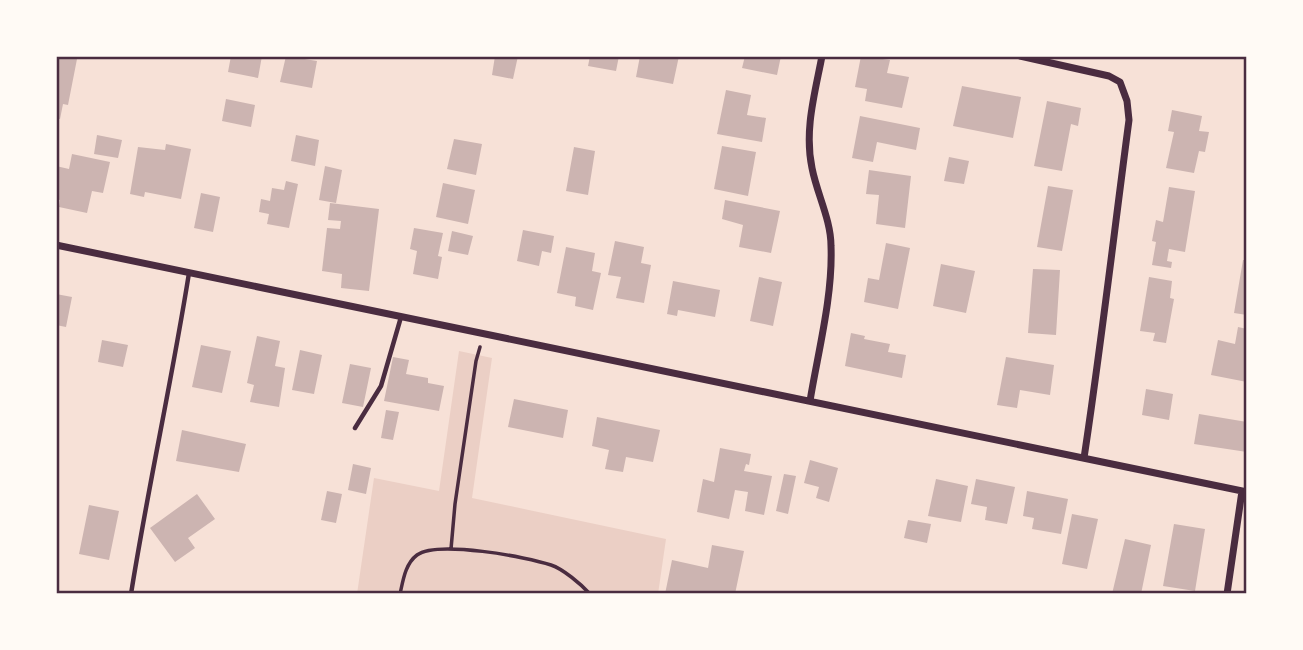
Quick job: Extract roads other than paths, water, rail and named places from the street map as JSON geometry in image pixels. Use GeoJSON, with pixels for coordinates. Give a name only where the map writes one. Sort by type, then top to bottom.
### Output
{"type":"FeatureCollection","features":[{"type":"Feature","properties":{"kind":"street"},"geometry":{"type":"LineString","coordinates":[[810,401],[830,279],[832,244],[808,144],[810,116],[822,56]]}},
{"type":"Feature","properties":{"kind":"street"},"geometry":{"type":"LineString","coordinates":[[1020,56],[1108,76],[1120,82],[1128,101],[1129,120],[1084,458]]}},
{"type":"Feature","properties":{"kind":"street"},"geometry":{"type":"LineString","coordinates":[[56,245],[1245,491],[1227,594]]}},
{"type":"Feature","properties":{"kind":"lane"},"geometry":{"type":"LineString","coordinates":[[131,594],[143,518],[173,375],[189,272]]}},
{"type":"Feature","properties":{"kind":"lane"},"geometry":{"type":"LineString","coordinates":[[355,428],[382,386],[401,316]]}}]}
